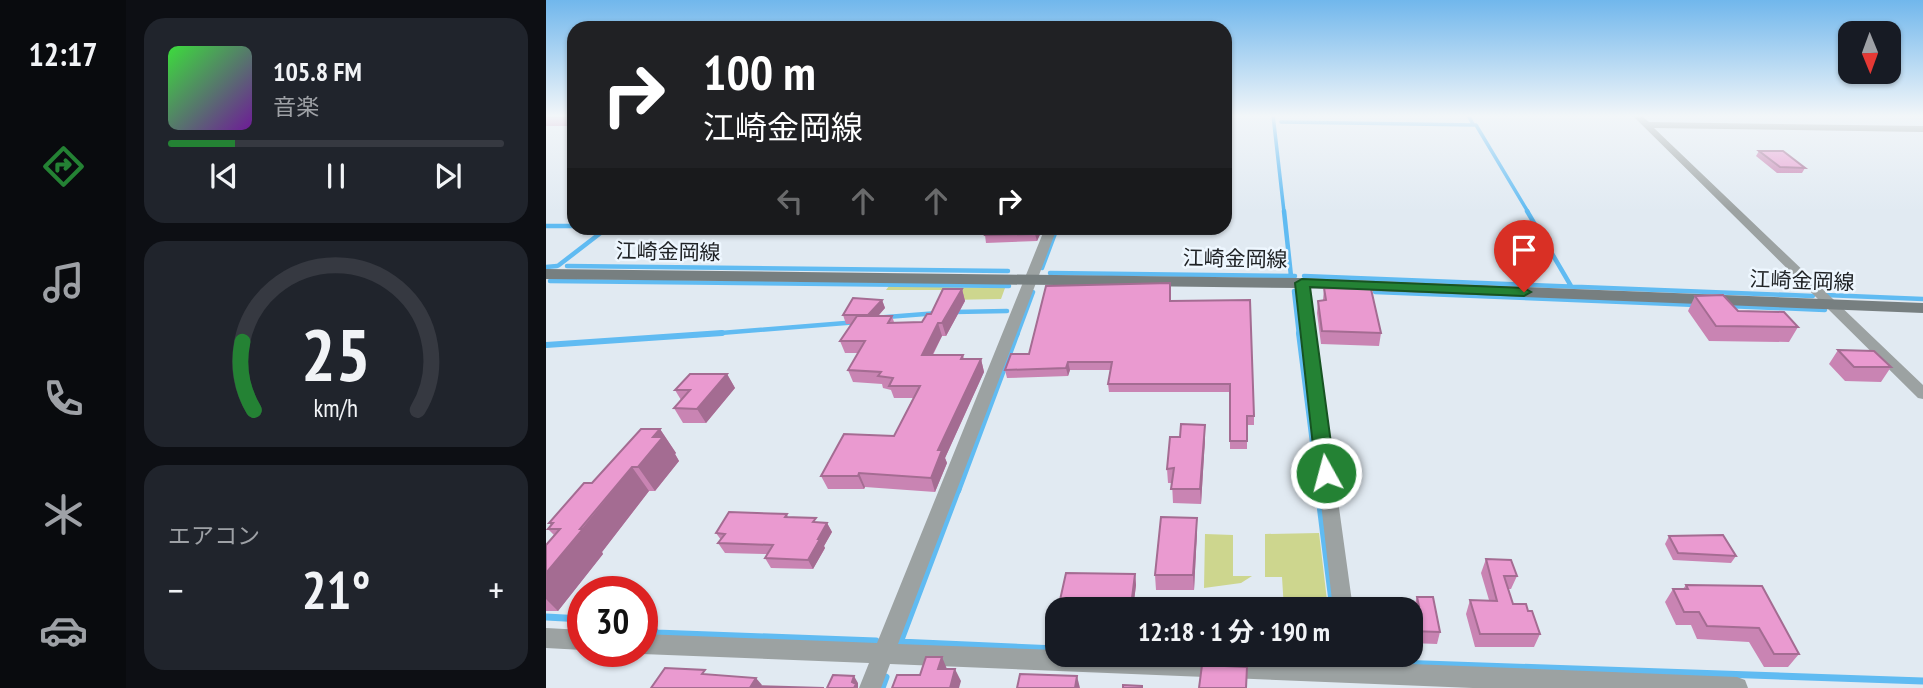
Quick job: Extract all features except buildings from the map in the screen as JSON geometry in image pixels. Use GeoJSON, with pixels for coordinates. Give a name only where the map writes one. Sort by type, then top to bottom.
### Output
{"type":"FeatureCollection","features":[{"type":"Feature","properties":{"kind":"main road","name":"江崎金岡線"},"geometry":{"type":"LineString","coordinates":[[546,274],[1302,283],[1923,308]]}},
{"type":"Feature","properties":{"kind":"street"},"geometry":{"type":"LineString","coordinates":[[1669,147],[1923,394]]}},
{"type":"Feature","properties":{"kind":"street"},"geometry":{"type":"LineString","coordinates":[[870,688],[1048,235]]}},
{"type":"Feature","properties":{"kind":"street"},"geometry":{"type":"LineString","coordinates":[[1302,283],[1341,597]]}},
{"type":"Feature","properties":{"kind":"street"},"geometry":{"type":"LineString","coordinates":[[546,638],[567,639]]}},
{"type":"Feature","properties":{"kind":"street"},"geometry":{"type":"LineString","coordinates":[[658,645],[1737,688]]}},
{"type":"Feature","properties":{"kind":"green space"},"geometry":{"type":"Polygon","coordinates":[[[889,286],[1005,288],[1001,299],[947,300],[951,290],[886,290],[889,286]]]}},
{"type":"Feature","properties":{"kind":"green space"},"geometry":{"type":"Polygon","coordinates":[[[1319,533],[1327,597],[1283,597],[1282,577],[1265,577],[1265,534],[1319,533]]]}},
{"type":"Feature","properties":{"kind":"green space"},"geometry":{"type":"Polygon","coordinates":[[[1205,534],[1233,535],[1233,576],[1252,576],[1241,583],[1204,588],[1205,534]]]}},
{"type":"Feature","properties":{"kind":"waterway"},"geometry":{"type":"LineString","coordinates":[[1277,147],[1284,212]]}},
{"type":"Feature","properties":{"kind":"waterway"},"geometry":{"type":"LineString","coordinates":[[1489,147],[1528,212]]}},
{"type":"Feature","properties":{"kind":"waterway"},"geometry":{"type":"LineString","coordinates":[[1284,211],[1291,276]]}},
{"type":"Feature","properties":{"kind":"waterway"},"geometry":{"type":"LineString","coordinates":[[1527,211],[1571,286]]}},
{"type":"Feature","properties":{"kind":"waterway"},"geometry":{"type":"LineString","coordinates":[[546,226],[567,226]]}},
{"type":"Feature","properties":{"kind":"waterway"},"geometry":{"type":"LineString","coordinates":[[559,265],[598,235]]}},
{"type":"Feature","properties":{"kind":"waterway"},"geometry":{"type":"LineString","coordinates":[[1042,268],[1054,235]]}},
{"type":"Feature","properties":{"kind":"waterway"},"geometry":{"type":"LineString","coordinates":[[546,267],[557,266]]}},
{"type":"Feature","properties":{"kind":"waterway"},"geometry":{"type":"LineString","coordinates":[[567,266],[1008,271]]}},
{"type":"Feature","properties":{"kind":"waterway"},"geometry":{"type":"LineString","coordinates":[[1050,273],[1291,276]]}},
{"type":"Feature","properties":{"kind":"waterway"},"geometry":{"type":"LineString","coordinates":[[1291,276],[1295,276]]}},
{"type":"Feature","properties":{"kind":"waterway"},"geometry":{"type":"LineString","coordinates":[[1304,276],[1813,296]]}},
{"type":"Feature","properties":{"kind":"waterway"},"geometry":{"type":"LineString","coordinates":[[550,281],[1009,286]]}},
{"type":"Feature","properties":{"kind":"waterway"},"geometry":{"type":"LineString","coordinates":[[1294,291],[1299,335]]}},
{"type":"Feature","properties":{"kind":"waterway"},"geometry":{"type":"LineString","coordinates":[[1017,335],[1033,292]]}},
{"type":"Feature","properties":{"kind":"waterway"},"geometry":{"type":"LineString","coordinates":[[1375,292],[1696,305]]}},
{"type":"Feature","properties":{"kind":"waterway"},"geometry":{"type":"LineString","coordinates":[[1825,295],[1923,299]]}},
{"type":"Feature","properties":{"kind":"waterway"},"geometry":{"type":"LineString","coordinates":[[1727,306],[1825,310]]}},
{"type":"Feature","properties":{"kind":"waterway"},"geometry":{"type":"LineString","coordinates":[[954,312],[1007,311]]}},
{"type":"Feature","properties":{"kind":"waterway"},"geometry":{"type":"LineString","coordinates":[[874,318],[938,313]]}},
{"type":"Feature","properties":{"kind":"waterway"},"geometry":{"type":"LineString","coordinates":[[715,333],[858,322]]}},
{"type":"Feature","properties":{"kind":"waterway"},"geometry":{"type":"LineString","coordinates":[[546,345],[715,333]]}},
{"type":"Feature","properties":{"kind":"waterway"},"geometry":{"type":"LineString","coordinates":[[696,335],[715,333]]}},
{"type":"Feature","properties":{"kind":"waterway"},"geometry":{"type":"LineString","coordinates":[[715,333],[722,333]]}},
{"type":"Feature","properties":{"kind":"waterway"},"geometry":{"type":"LineString","coordinates":[[958,491],[1017,333]]}},
{"type":"Feature","properties":{"kind":"waterway"},"geometry":{"type":"LineString","coordinates":[[1299,333],[1319,491]]}},
{"type":"Feature","properties":{"kind":"waterway"},"geometry":{"type":"LineString","coordinates":[[900,642],[958,489]]}},
{"type":"Feature","properties":{"kind":"waterway"},"geometry":{"type":"LineString","coordinates":[[1318,489],[1332,597]]}},
{"type":"Feature","properties":{"kind":"waterway"},"geometry":{"type":"LineString","coordinates":[[546,617],[567,618]]}},
{"type":"Feature","properties":{"kind":"waterway"},"geometry":{"type":"LineString","coordinates":[[658,633],[876,641]]}},
{"type":"Feature","properties":{"kind":"waterway"},"geometry":{"type":"LineString","coordinates":[[900,642],[1045,648]]}},
{"type":"Feature","properties":{"kind":"waterway"},"geometry":{"type":"LineString","coordinates":[[1423,664],[1923,681]]}},
{"type":"Feature","properties":{"kind":"waterway"},"geometry":{"type":"LineString","coordinates":[[882,688],[886,677]]}},
{"type":"Feature","properties":{"kind":"route"},"geometry":{"type":"LineString","coordinates":[[1326,473],[1302,283],[1524,292]]}}]}
